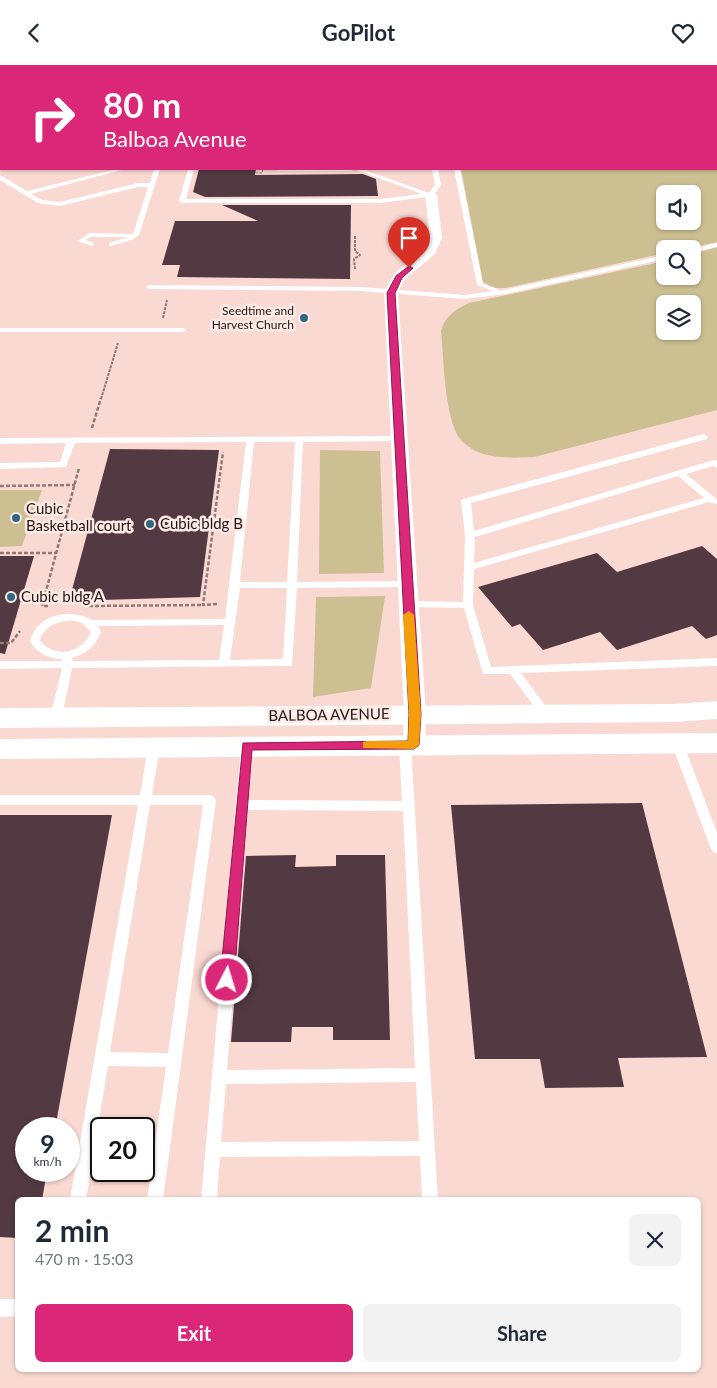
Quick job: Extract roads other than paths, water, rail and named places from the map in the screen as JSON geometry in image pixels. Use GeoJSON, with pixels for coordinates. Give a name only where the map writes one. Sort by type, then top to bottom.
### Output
{"type":"FeatureCollection","features":[{"type":"Feature","properties":{"kind":"main road","name":"BALBOA AVENUE"},"geometry":{"type":"LineString","coordinates":[[0,718],[675,713],[717,710]]}},
{"type":"Feature","properties":{"kind":"main road","name":"BALBOA AVENUE"},"geometry":{"type":"LineString","coordinates":[[0,749],[409,745],[678,745],[717,743]]}},
{"type":"Feature","properties":{"kind":"street"},"geometry":{"type":"LineString","coordinates":[[409,745],[415,714],[391,293],[399,277],[430,251],[436,238],[432,195]]}},
{"type":"Feature","properties":{"kind":"lane"},"geometry":{"type":"LineString","coordinates":[[26,193],[119,170]]}},
{"type":"Feature","properties":{"kind":"lane"},"geometry":{"type":"LineString","coordinates":[[111,244],[130,239],[136,235],[157,170]]}},
{"type":"Feature","properties":{"kind":"lane"},"geometry":{"type":"LineString","coordinates":[[191,170],[182,201],[380,201],[432,195]]}},
{"type":"Feature","properties":{"kind":"lane"},"geometry":{"type":"LineString","coordinates":[[360,170],[432,195]]}},
{"type":"Feature","properties":{"kind":"lane"},"geometry":{"type":"LineString","coordinates":[[432,195],[438,185],[435,170]]}},
{"type":"Feature","properties":{"kind":"lane"},"geometry":{"type":"LineString","coordinates":[[457,170],[480,285]]}},
{"type":"Feature","properties":{"kind":"lane"},"geometry":{"type":"LineString","coordinates":[[0,177],[40,202],[60,204],[138,185],[152,185]]}},
{"type":"Feature","properties":{"kind":"lane"},"geometry":{"type":"LineString","coordinates":[[92,244],[80,241],[90,235],[136,235]]}},
{"type":"Feature","properties":{"kind":"lane"},"geometry":{"type":"LineString","coordinates":[[701,249],[717,245]]}},
{"type":"Feature","properties":{"kind":"lane"},"geometry":{"type":"LineString","coordinates":[[149,287],[360,289],[391,293],[465,297],[506,291],[656,259]]}},
{"type":"Feature","properties":{"kind":"lane"},"geometry":{"type":"LineString","coordinates":[[480,285],[506,291]]}},
{"type":"Feature","properties":{"kind":"lane"},"geometry":{"type":"LineString","coordinates":[[465,297],[480,285]]}},
{"type":"Feature","properties":{"kind":"lane"},"geometry":{"type":"LineString","coordinates":[[0,330],[183,330]]}},
{"type":"Feature","properties":{"kind":"lane"},"geometry":{"type":"LineString","coordinates":[[704,437],[466,501],[470,535],[468,605],[487,671],[717,662]]}},
{"type":"Feature","properties":{"kind":"lane"},"geometry":{"type":"LineString","coordinates":[[0,441],[399,439]]}},
{"type":"Feature","properties":{"kind":"lane"},"geometry":{"type":"LineString","coordinates":[[224,663],[235,585],[250,440]]}},
{"type":"Feature","properties":{"kind":"lane"},"geometry":{"type":"LineString","coordinates":[[0,665],[67,660],[288,663],[299,440]]}},
{"type":"Feature","properties":{"kind":"lane"},"geometry":{"type":"LineString","coordinates":[[0,466],[63,465],[71,441]]}},
{"type":"Feature","properties":{"kind":"lane"},"geometry":{"type":"LineString","coordinates":[[470,535],[716,463]]}},
{"type":"Feature","properties":{"kind":"lane"},"geometry":{"type":"LineString","coordinates":[[679,473],[714,502]]}},
{"type":"Feature","properties":{"kind":"lane"},"geometry":{"type":"LineString","coordinates":[[469,567],[714,502]]}},
{"type":"Feature","properties":{"kind":"lane"},"geometry":{"type":"LineString","coordinates":[[235,585],[407,584]]}},
{"type":"Feature","properties":{"kind":"lane"},"geometry":{"type":"LineString","coordinates":[[408,604],[468,605]]}},
{"type":"Feature","properties":{"kind":"lane"},"geometry":{"type":"LineString","coordinates":[[56,718],[67,660],[95,638],[96,632],[90,623],[80,617],[61,618],[52,621],[39,630],[36,642],[38,648],[67,660]]}},
{"type":"Feature","properties":{"kind":"lane"},"geometry":{"type":"LineString","coordinates":[[90,623],[230,622]]}},
{"type":"Feature","properties":{"kind":"lane"},"geometry":{"type":"LineString","coordinates":[[513,670],[545,713]]}},
{"type":"Feature","properties":{"kind":"lane"},"geometry":{"type":"LineString","coordinates":[[409,745],[408,806],[430,1197]]}},
{"type":"Feature","properties":{"kind":"lane"},"geometry":{"type":"LineString","coordinates":[[678,745],[715,835],[717,849]]}},
{"type":"Feature","properties":{"kind":"lane"},"geometry":{"type":"LineString","coordinates":[[209,1197],[247,746]]}},
{"type":"Feature","properties":{"kind":"lane"},"geometry":{"type":"LineString","coordinates":[[79,1197],[154,747]]}},
{"type":"Feature","properties":{"kind":"lane"},"geometry":{"type":"LineString","coordinates":[[0,801],[210,801],[155,1197]]}},
{"type":"Feature","properties":{"kind":"lane"},"geometry":{"type":"LineString","coordinates":[[242,805],[408,806]]}},
{"type":"Feature","properties":{"kind":"lane"},"geometry":{"type":"LineString","coordinates":[[102,1059],[174,1060]]}},
{"type":"Feature","properties":{"kind":"lane"},"geometry":{"type":"LineString","coordinates":[[219,1077],[423,1075]]}},
{"type":"Feature","properties":{"kind":"lane"},"geometry":{"type":"LineString","coordinates":[[213,1150],[427,1148]]}},
{"type":"Feature","properties":{"kind":"lane"},"geometry":{"type":"LineString","coordinates":[[0,1307],[15,1307]]}},
{"type":"Feature","properties":{"kind":"place","name":"Seedtime and Harvest Church"},"geometry":{"type":"Point","coordinates":[304,318]}},
{"type":"Feature","properties":{"kind":"place","name":"Cubic Basketball court"},"geometry":{"type":"Point","coordinates":[16,518]}},
{"type":"Feature","properties":{"kind":"place","name":"Cubic bldg B"},"geometry":{"type":"Point","coordinates":[150,524]}},
{"type":"Feature","properties":{"kind":"place","name":"Cubic bldg A"},"geometry":{"type":"Point","coordinates":[11,597]}}]}
